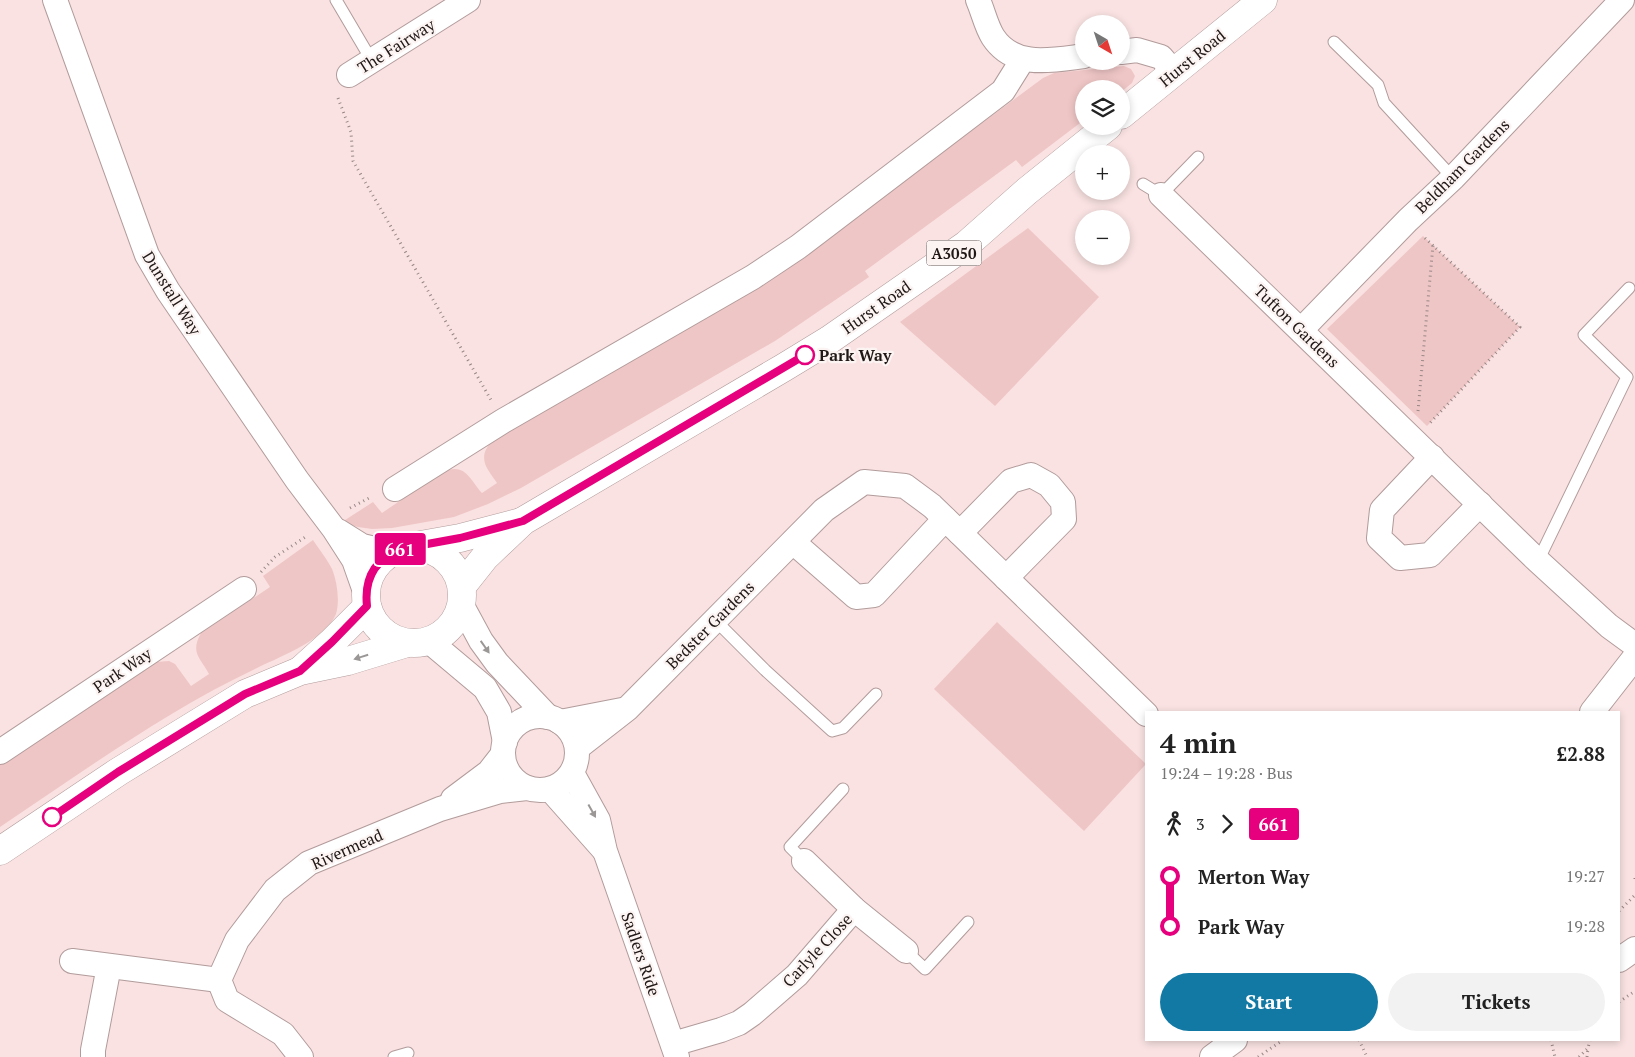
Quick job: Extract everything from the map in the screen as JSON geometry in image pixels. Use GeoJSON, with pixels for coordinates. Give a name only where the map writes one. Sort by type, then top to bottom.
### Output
{"type":"FeatureCollection","features":[{"type":"Feature","properties":{"kind":"main road","name":"Hurst Road"},"geometry":{"type":"LineString","coordinates":[[1130,108],[1263,0]]}},
{"type":"Feature","properties":{"kind":"main road","name":"Hurst Road"},"geometry":{"type":"LineString","coordinates":[[462,595],[485,558],[523,521],[829,340],[966,244],[1027,191],[1097,135]]}},
{"type":"Feature","properties":{"kind":"main road","name":"Hurst Road"},"geometry":{"type":"LineString","coordinates":[[401,550],[460,538],[523,521]]}},
{"type":"Feature","properties":{"kind":"main road"},"geometry":{"type":"LineString","coordinates":[[0,851],[118,772],[245,694],[300,671],[348,661],[441,636],[451,627],[458,616],[462,595],[453,567],[442,556],[427,549],[401,550],[381,561],[373,571],[368,582],[367,600],[372,620],[380,630],[392,638],[418,642]]}},
{"type":"Feature","properties":{"kind":"main road"},"geometry":{"type":"LineString","coordinates":[[300,671],[332,642],[367,600]]}},
{"type":"Feature","properties":{"kind":"street","name":"Dunstall Way"},"geometry":{"type":"LineString","coordinates":[[55,0],[147,255],[168,291],[296,480],[334,529],[354,560],[367,600]]}},
{"type":"Feature","properties":{"kind":"street","name":"The Fairway"},"geometry":{"type":"LineString","coordinates":[[348,75],[468,0]]}},
{"type":"Feature","properties":{"kind":"street"},"geometry":{"type":"LineString","coordinates":[[978,0],[993,36],[1008,52],[1023,59],[1049,60],[1075,57]]}},
{"type":"Feature","properties":{"kind":"street","name":"Beldham Gardens"},"geometry":{"type":"LineString","coordinates":[[1301,330],[1408,220],[1452,178],[1622,0]]}},
{"type":"Feature","properties":{"kind":"street"},"geometry":{"type":"LineString","coordinates":[[1130,51],[1137,50],[1161,57],[1174,72]]}},
{"type":"Feature","properties":{"kind":"street"},"geometry":{"type":"LineString","coordinates":[[395,489],[503,421],[753,277],[798,247],[1003,90],[1023,59]]}},
{"type":"Feature","properties":{"kind":"street","name":"Tufton Gardens"},"geometry":{"type":"LineString","coordinates":[[1152,189],[1301,330],[1538,560],[1609,626],[1635,645]]}},
{"type":"Feature","properties":{"kind":"street"},"geometry":{"type":"LineString","coordinates":[[1424,449],[1382,510],[1378,538],[1400,558],[1430,555],[1480,504]]}},
{"type":"Feature","properties":{"kind":"street"},"geometry":{"type":"LineString","coordinates":[[793,542],[856,597],[874,594],[952,526],[1011,481],[1031,475],[1049,485],[1063,502],[1064,519],[1006,578]]}},
{"type":"Feature","properties":{"kind":"street","name":"Bedster Gardens"},"geometry":{"type":"LineString","coordinates":[[577,748],[628,709],[824,510],[864,482],[905,486],[932,506],[1145,713]]}},
{"type":"Feature","properties":{"kind":"street","name":"Dunstall Way"},"geometry":{"type":"LineString","coordinates":[[334,529],[362,546],[401,550]]}},
{"type":"Feature","properties":{"kind":"street","name":"Park Way"},"geometry":{"type":"LineString","coordinates":[[0,752],[244,589]]}},
{"type":"Feature","properties":{"kind":"street"},"geometry":{"type":"LineString","coordinates":[[418,642],[484,688],[499,712],[505,765],[510,775],[518,783],[539,789],[558,786],[572,773],[578,757],[574,738],[568,729],[554,719],[497,663],[481,641],[462,595]]}},
{"type":"Feature","properties":{"kind":"street"},"geometry":{"type":"LineString","coordinates":[[1593,711],[1635,658]]}},
{"type":"Feature","properties":{"kind":"street"},"geometry":{"type":"LineString","coordinates":[[504,748],[510,732],[527,719],[537,716],[554,719],[628,709]]}},
{"type":"Feature","properties":{"kind":"street","name":"Rivermead"},"geometry":{"type":"LineString","coordinates":[[440,809],[489,772],[504,748]]}},
{"type":"Feature","properties":{"kind":"street","name":"Sadlers Ride"},"geometry":{"type":"LineString","coordinates":[[572,773],[598,820],[605,851],[675,1050]]}},
{"type":"Feature","properties":{"kind":"street","name":"Rivermead"},"geometry":{"type":"LineString","coordinates":[[219,980],[237,940],[275,890],[309,863],[440,809],[500,791],[539,789]]}},
{"type":"Feature","properties":{"kind":"street","name":"Sadlers Ride"},"geometry":{"type":"LineString","coordinates":[[539,789],[605,851]]}},
{"type":"Feature","properties":{"kind":"street","name":"Carlyle Close"},"geometry":{"type":"LineString","coordinates":[[804,861],[854,909],[906,951]]}},
{"type":"Feature","properties":{"kind":"street","name":"Carlyle Close"},"geometry":{"type":"LineString","coordinates":[[675,1050],[739,1022],[752,1014],[797,975],[854,909]]}},
{"type":"Feature","properties":{"kind":"street"},"geometry":{"type":"LineString","coordinates":[[1620,959],[1635,949]]}},
{"type":"Feature","properties":{"kind":"street"},"geometry":{"type":"LineString","coordinates":[[72,961],[219,980],[227,1000],[283,1034],[301,1057]]}},
{"type":"Feature","properties":{"kind":"street"},"geometry":{"type":"LineString","coordinates":[[93,1057],[109,966]]}},
{"type":"Feature","properties":{"kind":"street"},"geometry":{"type":"LineString","coordinates":[[1212,1057],[1235,1041]]}},
{"type":"Feature","properties":{"kind":"lane"},"geometry":{"type":"LineString","coordinates":[[336,0],[372,61]]}},
{"type":"Feature","properties":{"kind":"lane"},"geometry":{"type":"LineString","coordinates":[[1334,42],[1378,85],[1384,103],[1452,178]]}},
{"type":"Feature","properties":{"kind":"lane"},"geometry":{"type":"LineString","coordinates":[[1152,189],[1198,157]]}},
{"type":"Feature","properties":{"kind":"lane"},"geometry":{"type":"LineString","coordinates":[[1538,560],[1627,377],[1584,335],[1629,288]]}},
{"type":"Feature","properties":{"kind":"lane"},"geometry":{"type":"LineString","coordinates":[[715,620],[765,670],[832,730],[843,728],[876,694]]}},
{"type":"Feature","properties":{"kind":"lane"},"geometry":{"type":"LineString","coordinates":[[804,861],[790,847],[843,789]]}},
{"type":"Feature","properties":{"kind":"lane"},"geometry":{"type":"LineString","coordinates":[[906,951],[925,969],[968,922]]}},
{"type":"Feature","properties":{"kind":"lane"},"geometry":{"type":"LineString","coordinates":[[394,1057],[408,1053]]}},
{"type":"Feature","properties":{"kind":"path"},"geometry":{"type":"LineString","coordinates":[[348,75],[338,98],[351,132],[353,161],[503,421]]}},
{"type":"Feature","properties":{"kind":"path"},"geometry":{"type":"LineString","coordinates":[[1408,220],[1520,327],[1428,426],[1424,449]]}},
{"type":"Feature","properties":{"kind":"path"},"geometry":{"type":"LineString","coordinates":[[1424,449],[1433,244]]}},
{"type":"Feature","properties":{"kind":"path"},"geometry":{"type":"LineString","coordinates":[[1620,910],[1635,894]]}},
{"type":"Feature","properties":{"kind":"path"},"geometry":{"type":"LineString","coordinates":[[1620,1001],[1635,991]]}},
{"type":"Feature","properties":{"kind":"path"},"geometry":{"type":"LineString","coordinates":[[1258,1057],[1282,1041]]}},
{"type":"Feature","properties":{"kind":"path"},"geometry":{"type":"LineString","coordinates":[[1360,1041],[1368,1057]]}},
{"type":"Feature","properties":{"kind":"path"},"geometry":{"type":"LineString","coordinates":[[1551,1041],[1555,1057]]}},
{"type":"Feature","properties":{"kind":"path"},"geometry":{"type":"LineString","coordinates":[[1587,1057],[1590,1041]]}},
{"type":"Feature","properties":{"kind":"path"},"geometry":{"type":"LineString","coordinates":[[1579,1057],[1588,1048]]}},
{"type":"Feature","properties":{"kind":"shaded area"},"geometry":{"type":"Polygon","coordinates":[[[1130,69],[1135,76],[1130,85],[1130,80],[1075,80],[1075,127],[1022,167],[1016,160],[865,271],[869,277],[775,341],[521,488],[488,504],[454,517],[392,528],[372,529],[342,522],[373,502],[382,513],[442,472],[450,469],[461,470],[466,473],[482,493],[497,483],[487,468],[484,458],[491,442],[780,272],[1043,78],[1054,73],[1130,69]]]}},
{"type":"Feature","properties":{"kind":"shaded area"},"geometry":{"type":"Polygon","coordinates":[[[1028,228],[1099,297],[995,406],[900,322],[1028,228]]]}},
{"type":"Feature","properties":{"kind":"shaded area"},"geometry":{"type":"Polygon","coordinates":[[[1423,236],[1520,327],[1427,426],[1327,329],[1423,236]]]}},
{"type":"Feature","properties":{"kind":"shaded area"},"geometry":{"type":"Polygon","coordinates":[[[313,540],[332,569],[337,591],[338,603],[336,614],[323,631],[302,646],[225,684],[159,722],[0,827],[0,765],[97,699],[156,662],[169,661],[175,664],[191,686],[209,674],[196,650],[201,633],[270,587],[263,576],[313,540]]]}},
{"type":"Feature","properties":{"kind":"shaded area"},"geometry":{"type":"Polygon","coordinates":[[[997,622],[1145,765],[1084,831],[934,689],[997,622]]]}},
{"type":"Feature","properties":{"kind":"bus line","name":"661"},"geometry":{"type":"LineString","coordinates":[[52,817],[118,772],[245,694],[300,671],[367,606],[368,582],[373,571],[391,553],[400,549],[460,538],[523,521],[805,355]]}},
{"type":"Feature","properties":{"kind":"place","name":"Park Way"},"geometry":{"type":"Point","coordinates":[805,355]}}]}
